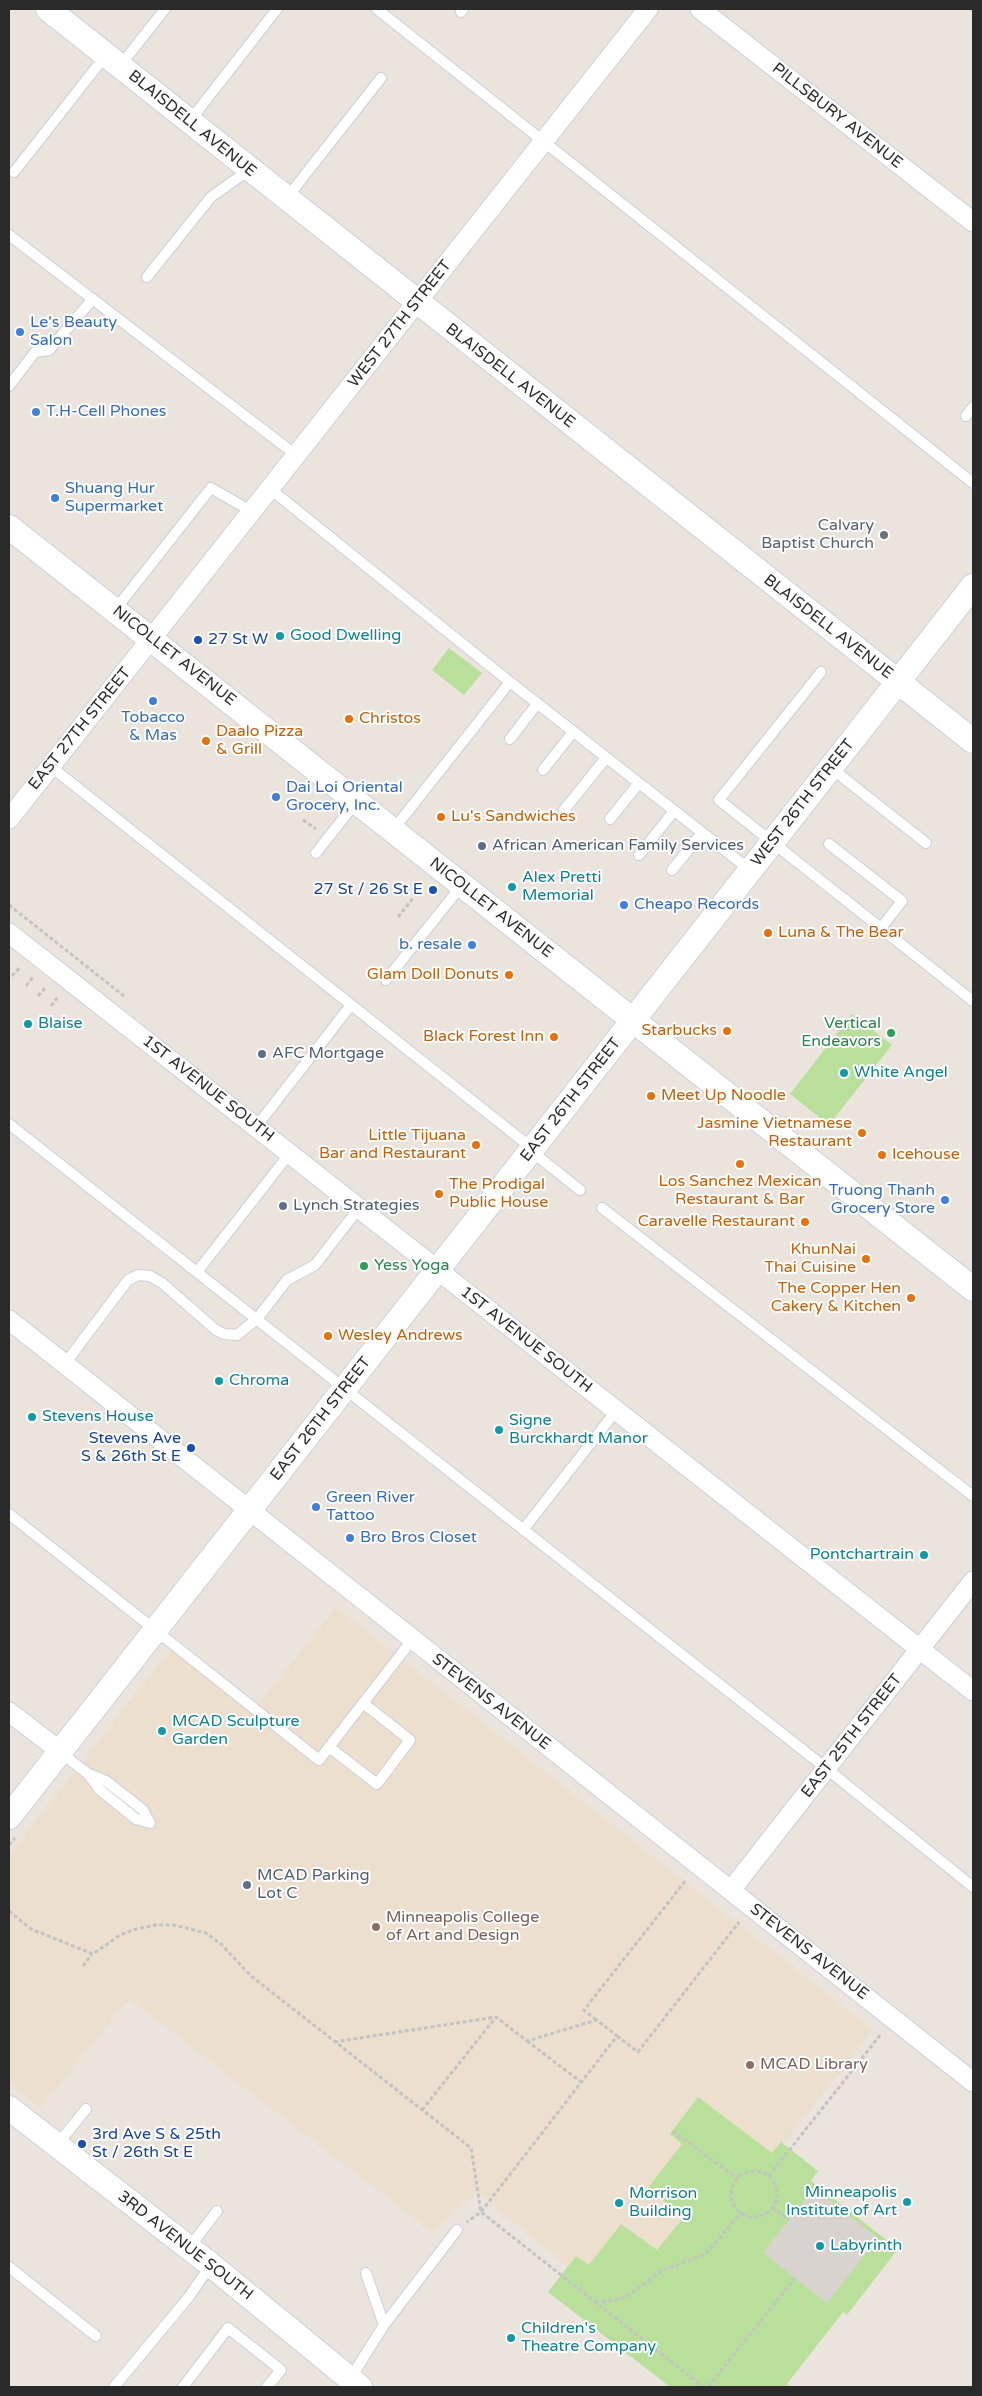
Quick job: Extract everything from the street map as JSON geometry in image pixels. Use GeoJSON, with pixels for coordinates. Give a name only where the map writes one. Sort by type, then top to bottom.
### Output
{"type":"FeatureCollection","features":[{"type":"Feature","properties":{"kind":"street","name":"BLAISDELL AVENUE"},"geometry":{"type":"LineString","coordinates":[[48,9],[249,170],[973,741]]}},
{"type":"Feature","properties":{"kind":"street","name":"WEST 27TH STREET"},"geometry":{"type":"LineString","coordinates":[[152,639],[648,9]]}},
{"type":"Feature","properties":{"kind":"street","name":"PILLSBURY AVENUE"},"geometry":{"type":"LineString","coordinates":[[700,9],[973,222]]}},
{"type":"Feature","properties":{"kind":"street","name":"NICOLLET AVENUE"},"geometry":{"type":"LineString","coordinates":[[10,531],[152,639],[973,1289]]}},
{"type":"Feature","properties":{"kind":"street","name":"WEST 26TH STREET"},"geometry":{"type":"LineString","coordinates":[[633,1019],[973,586]]}},
{"type":"Feature","properties":{"kind":"street","name":"EAST 27TH STREET"},"geometry":{"type":"LineString","coordinates":[[9,818],[152,639]]}},
{"type":"Feature","properties":{"kind":"street","name":"1ST AVENUE SOUTH"},"geometry":{"type":"LineString","coordinates":[[9,933],[973,1691]]}},
{"type":"Feature","properties":{"kind":"street","name":"EAST 26TH STREET"},"geometry":{"type":"LineString","coordinates":[[9,1817],[345,1390],[633,1019]]}},
{"type":"Feature","properties":{"kind":"street","name":"STEVENS AVENUE"},"geometry":{"type":"LineString","coordinates":[[9,1320],[248,1511],[973,2082]]}},
{"type":"Feature","properties":{"kind":"street","name":"EAST 25TH STREET"},"geometry":{"type":"LineString","coordinates":[[731,1890],[973,1581]]}},
{"type":"Feature","properties":{"kind":"street"},"geometry":{"type":"LineString","coordinates":[[9,1712],[60,1752]]}},
{"type":"Feature","properties":{"kind":"street","name":"3RD AVENUE SOUTH"},"geometry":{"type":"LineString","coordinates":[[9,2108],[211,2265],[352,2384]]}},
{"type":"Feature","properties":{"kind":"lane"},"geometry":{"type":"LineString","coordinates":[[14,172],[113,61],[165,9]]}},
{"type":"Feature","properties":{"kind":"lane"},"geometry":{"type":"LineString","coordinates":[[189,122],[278,9]]}},
{"type":"Feature","properties":{"kind":"lane"},"geometry":{"type":"LineString","coordinates":[[377,9],[973,483]]}},
{"type":"Feature","properties":{"kind":"lane"},"geometry":{"type":"LineString","coordinates":[[286,199],[380,78]]}},
{"type":"Feature","properties":{"kind":"lane"},"geometry":{"type":"LineString","coordinates":[[147,277],[211,197],[249,170]]}},
{"type":"Feature","properties":{"kind":"lane"},"geometry":{"type":"LineString","coordinates":[[9,235],[296,455]]}},
{"type":"Feature","properties":{"kind":"lane"},"geometry":{"type":"LineString","coordinates":[[9,386],[34,352],[49,350],[92,300]]}},
{"type":"Feature","properties":{"kind":"lane"},"geometry":{"type":"LineString","coordinates":[[966,416],[973,408]]}},
{"type":"Feature","properties":{"kind":"lane"},"geometry":{"type":"LineString","coordinates":[[115,610],[211,488],[251,511]]}},
{"type":"Feature","properties":{"kind":"lane"},"geometry":{"type":"LineString","coordinates":[[269,488],[510,682],[750,870]]}},
{"type":"Feature","properties":{"kind":"lane"},"geometry":{"type":"LineString","coordinates":[[821,672],[720,800],[973,1001]]}},
{"type":"Feature","properties":{"kind":"lane"},"geometry":{"type":"LineString","coordinates":[[393,830],[510,682]]}},
{"type":"Feature","properties":{"kind":"lane"},"geometry":{"type":"LineString","coordinates":[[510,739],[538,704]]}},
{"type":"Feature","properties":{"kind":"lane"},"geometry":{"type":"LineString","coordinates":[[543,770],[573,732]]}},
{"type":"Feature","properties":{"kind":"lane"},"geometry":{"type":"LineString","coordinates":[[564,810],[606,758]]}},
{"type":"Feature","properties":{"kind":"lane"},"geometry":{"type":"LineString","coordinates":[[50,766],[580,1190]]}},
{"type":"Feature","properties":{"kind":"lane"},"geometry":{"type":"LineString","coordinates":[[830,767],[926,843]]}},
{"type":"Feature","properties":{"kind":"lane"},"geometry":{"type":"LineString","coordinates":[[610,819],[639,783]]}},
{"type":"Feature","properties":{"kind":"lane"},"geometry":{"type":"LineString","coordinates":[[316,854],[357,801]]}},
{"type":"Feature","properties":{"kind":"lane"},"geometry":{"type":"LineString","coordinates":[[639,854],[674,811]]}},
{"type":"Feature","properties":{"kind":"lane"},"geometry":{"type":"LineString","coordinates":[[672,870],[702,833]]}},
{"type":"Feature","properties":{"kind":"lane"},"geometry":{"type":"LineString","coordinates":[[829,844],[902,901],[881,928]]}},
{"type":"Feature","properties":{"kind":"lane"},"geometry":{"type":"LineString","coordinates":[[386,980],[462,885]]}},
{"type":"Feature","properties":{"kind":"lane"},"geometry":{"type":"LineString","coordinates":[[256,1127],[351,1005]]}},
{"type":"Feature","properties":{"kind":"lane"},"geometry":{"type":"LineString","coordinates":[[9,1124],[827,1769],[973,1887]]}},
{"type":"Feature","properties":{"kind":"lane"},"geometry":{"type":"LineString","coordinates":[[197,1272],[290,1153]]}},
{"type":"Feature","properties":{"kind":"lane"},"geometry":{"type":"LineString","coordinates":[[64,1365],[128,1280],[138,1275],[150,1276],[162,1283],[216,1330],[224,1334],[237,1335],[257,1319],[287,1280],[315,1265],[359,1208]]}},
{"type":"Feature","properties":{"kind":"lane"},"geometry":{"type":"LineString","coordinates":[[602,1208],[973,1496]]}},
{"type":"Feature","properties":{"kind":"lane"},"geometry":{"type":"LineString","coordinates":[[523,1530],[616,1411]]}},
{"type":"Feature","properties":{"kind":"lane"},"geometry":{"type":"LineString","coordinates":[[9,1514],[154,1631],[319,1760],[412,1640]]}},
{"type":"Feature","properties":{"kind":"lane"},"geometry":{"type":"LineString","coordinates":[[329,1747],[377,1784],[410,1740],[363,1703]]}},
{"type":"Feature","properties":{"kind":"lane"},"geometry":{"type":"LineString","coordinates":[[60,1752],[87,1773],[100,1790],[136,1819],[150,1823],[143,1810],[106,1781],[87,1773]]}},
{"type":"Feature","properties":{"kind":"lane"},"geometry":{"type":"LineString","coordinates":[[58,2145],[86,2109]]}},
{"type":"Feature","properties":{"kind":"lane"},"geometry":{"type":"LineString","coordinates":[[189,2248],[217,2211]]}},
{"type":"Feature","properties":{"kind":"lane"},"geometry":{"type":"LineString","coordinates":[[352,2384],[384,2325],[457,2230]]}},
{"type":"Feature","properties":{"kind":"lane"},"geometry":{"type":"LineString","coordinates":[[114,2387],[188,2298],[211,2265]]}},
{"type":"Feature","properties":{"kind":"lane"},"geometry":{"type":"LineString","coordinates":[[9,2267],[96,2336]]}},
{"type":"Feature","properties":{"kind":"lane"},"geometry":{"type":"LineString","coordinates":[[366,2273],[384,2325]]}},
{"type":"Feature","properties":{"kind":"lane"},"geometry":{"type":"LineString","coordinates":[[183,2387],[228,2328],[281,2370],[267,2387]]}},
{"type":"Feature","properties":{"kind":"path"},"geometry":{"type":"LineString","coordinates":[[398,917],[414,897]]}},
{"type":"Feature","properties":{"kind":"path"},"geometry":{"type":"LineString","coordinates":[[12,976],[21,964]]}},
{"type":"Feature","properties":{"kind":"path"},"geometry":{"type":"LineString","coordinates":[[26,986],[35,975]]}},
{"type":"Feature","properties":{"kind":"path"},"geometry":{"type":"LineString","coordinates":[[38,996],[47,985]]}},
{"type":"Feature","properties":{"kind":"path"},"geometry":{"type":"LineString","coordinates":[[51,1006],[60,994]]}},
{"type":"Feature","properties":{"kind":"path"},"geometry":{"type":"LineString","coordinates":[[686,1880],[584,2010],[638,2052],[739,1922]]}},
{"type":"Feature","properties":{"kind":"path"},"geometry":{"type":"LineString","coordinates":[[9,1912],[31,1929],[93,1954]]}},
{"type":"Feature","properties":{"kind":"path"},"geometry":{"type":"LineString","coordinates":[[83,1966],[93,1954],[120,1935],[136,1929],[156,1925],[174,1925],[206,1933],[221,1944],[251,1976],[470,2148],[481,2212],[703,2387]]}},
{"type":"Feature","properties":{"kind":"path"},"geometry":{"type":"LineString","coordinates":[[333,2042],[496,2017],[581,2082]]}},
{"type":"Feature","properties":{"kind":"path"},"geometry":{"type":"LineString","coordinates":[[422,2110],[496,2017]]}},
{"type":"Feature","properties":{"kind":"path"},"geometry":{"type":"LineString","coordinates":[[527,2041],[597,2020]]}},
{"type":"Feature","properties":{"kind":"path"},"geometry":{"type":"LineString","coordinates":[[769,2176],[881,2034]]}},
{"type":"Feature","properties":{"kind":"path"},"geometry":{"type":"LineString","coordinates":[[457,2230],[481,2212],[617,2036]]}},
{"type":"Feature","properties":{"kind":"path"},"geometry":{"type":"LineString","coordinates":[[673,2131],[737,2178]]}},
{"type":"Feature","properties":{"kind":"path"},"geometry":{"type":"LineString","coordinates":[[756,2171],[769,2176],[777,2190],[777,2197],[772,2207],[764,2215],[756,2216],[741,2212],[732,2201],[731,2193],[737,2178],[742,2174],[756,2171]]}},
{"type":"Feature","properties":{"kind":"path"},"geometry":{"type":"LineString","coordinates":[[772,2207],[789,2220]]}},
{"type":"Feature","properties":{"kind":"path"},"geometry":{"type":"LineString","coordinates":[[595,2302],[616,2300],[628,2296],[661,2271],[703,2255],[714,2245],[741,2212]]}},
{"type":"Feature","properties":{"kind":"path"},"geometry":{"type":"LineString","coordinates":[[708,2387],[795,2278]]}},
{"type":"Feature","properties":{"kind":"shaded area","name":"Minneapolis College of Art and Design"},"geometry":{"type":"Polygon","coordinates":[[[336,1607],[873,2030],[746,2192],[602,2295],[477,2192],[433,2233],[129,1999],[41,2108],[9,2083],[9,1855],[175,1644],[256,1707],[336,1607]]]}},
{"type":"Feature","properties":{"kind":"shaded area","name":"Labyrinth"},"geometry":{"type":"Polygon","coordinates":[[[814,2188],[878,2238],[827,2303],[763,2253],[814,2188]]]}},
{"type":"Feature","properties":{"kind":"green space"},"geometry":{"type":"Polygon","coordinates":[[[449,648],[482,673],[464,695],[432,670],[449,648]]]}},
{"type":"Feature","properties":{"kind":"green space"},"geometry":{"type":"Polygon","coordinates":[[[852,1014],[892,1045],[829,1125],[790,1094],[852,1014]]]}},
{"type":"Feature","properties":{"kind":"green space"},"geometry":{"type":"Polygon","coordinates":[[[698,2097],[772,2153],[781,2142],[818,2171],[811,2181],[898,2249],[847,2315],[843,2312],[787,2384],[790,2387],[670,2387],[548,2292],[576,2256],[589,2265],[621,2224],[657,2250],[684,2217],[648,2188],[682,2144],[670,2134],[698,2097]]]}},
{"type":"Feature","properties":{"kind":"place","name":"Le's Beauty Salon"},"geometry":{"type":"Point","coordinates":[20,332]}},
{"type":"Feature","properties":{"kind":"place","name":"T.H-Cell Phones"},"geometry":{"type":"Point","coordinates":[36,412]}},
{"type":"Feature","properties":{"kind":"place","name":"Shuang Hur Supermarket"},"geometry":{"type":"Point","coordinates":[55,498]}},
{"type":"Feature","properties":{"kind":"place","name":"Calvary Baptist Church"},"geometry":{"type":"Point","coordinates":[884,535]}},
{"type":"Feature","properties":{"kind":"place","name":"Good Dwelling"},"geometry":{"type":"Point","coordinates":[280,636]}},
{"type":"Feature","properties":{"kind":"place","name":"27 St W"},"geometry":{"type":"Point","coordinates":[198,640]}},
{"type":"Feature","properties":{"kind":"place","name":"Tobacco & Mas"},"geometry":{"type":"Point","coordinates":[153,701]}},
{"type":"Feature","properties":{"kind":"place","name":"Christos"},"geometry":{"type":"Point","coordinates":[349,719]}},
{"type":"Feature","properties":{"kind":"place","name":"Daalo Pizza & Grill"},"geometry":{"type":"Point","coordinates":[206,741]}},
{"type":"Feature","properties":{"kind":"place","name":"Dai Loi Oriental Grocery, Inc."},"geometry":{"type":"Point","coordinates":[276,797]}},
{"type":"Feature","properties":{"kind":"place","name":"Lu's Sandwiches"},"geometry":{"type":"Point","coordinates":[441,817]}},
{"type":"Feature","properties":{"kind":"place","name":"African American Family Services"},"geometry":{"type":"Point","coordinates":[482,846]}},
{"type":"Feature","properties":{"kind":"place","name":"Alex Pretti Memorial"},"geometry":{"type":"Point","coordinates":[512,887]}},
{"type":"Feature","properties":{"kind":"place","name":"27 St / 26 St E"},"geometry":{"type":"Point","coordinates":[433,890]}},
{"type":"Feature","properties":{"kind":"place","name":"Cheapo Records"},"geometry":{"type":"Point","coordinates":[624,905]}},
{"type":"Feature","properties":{"kind":"place","name":"Luna & The Bear"},"geometry":{"type":"Point","coordinates":[768,933]}},
{"type":"Feature","properties":{"kind":"place","name":"b. resale"},"geometry":{"type":"Point","coordinates":[472,945]}},
{"type":"Feature","properties":{"kind":"place","name":"Glam Doll Donuts"},"geometry":{"type":"Point","coordinates":[509,975]}},
{"type":"Feature","properties":{"kind":"place","name":"Blaise"},"geometry":{"type":"Point","coordinates":[28,1024]}},
{"type":"Feature","properties":{"kind":"place","name":"Starbucks"},"geometry":{"type":"Point","coordinates":[727,1031]}},
{"type":"Feature","properties":{"kind":"place","name":"Vertical Endeavors"},"geometry":{"type":"Point","coordinates":[891,1033]}},
{"type":"Feature","properties":{"kind":"place","name":"Black Forest Inn"},"geometry":{"type":"Point","coordinates":[554,1037]}},
{"type":"Feature","properties":{"kind":"place","name":"AFC Mortgage"},"geometry":{"type":"Point","coordinates":[262,1054]}},
{"type":"Feature","properties":{"kind":"place","name":"White Angel"},"geometry":{"type":"Point","coordinates":[844,1073]}},
{"type":"Feature","properties":{"kind":"place","name":"Meet Up Noodle"},"geometry":{"type":"Point","coordinates":[651,1096]}},
{"type":"Feature","properties":{"kind":"place","name":"Jasmine Vietnamese Restaurant"},"geometry":{"type":"Point","coordinates":[862,1133]}},
{"type":"Feature","properties":{"kind":"place","name":"Little Tijuana Bar and Restaurant"},"geometry":{"type":"Point","coordinates":[476,1145]}},
{"type":"Feature","properties":{"kind":"place","name":"Icehouse"},"geometry":{"type":"Point","coordinates":[882,1155]}},
{"type":"Feature","properties":{"kind":"place","name":"Los Sanchez Mexican Restaurant & Bar"},"geometry":{"type":"Point","coordinates":[740,1164]}},
{"type":"Feature","properties":{"kind":"place","name":"The Prodigal Public House"},"geometry":{"type":"Point","coordinates":[439,1194]}},
{"type":"Feature","properties":{"kind":"place","name":"Truong Thanh Grocery Store"},"geometry":{"type":"Point","coordinates":[945,1200]}},
{"type":"Feature","properties":{"kind":"place","name":"Lynch Strategies"},"geometry":{"type":"Point","coordinates":[283,1206]}},
{"type":"Feature","properties":{"kind":"place","name":"Caravelle Restaurant"},"geometry":{"type":"Point","coordinates":[805,1222]}},
{"type":"Feature","properties":{"kind":"place","name":"KhunNai Thai Cuisine"},"geometry":{"type":"Point","coordinates":[866,1259]}},
{"type":"Feature","properties":{"kind":"place","name":"Yess Yoga"},"geometry":{"type":"Point","coordinates":[364,1266]}},
{"type":"Feature","properties":{"kind":"place","name":"The Copper Hen Cakery & Kitchen"},"geometry":{"type":"Point","coordinates":[911,1298]}},
{"type":"Feature","properties":{"kind":"place","name":"Wesley Andrews"},"geometry":{"type":"Point","coordinates":[328,1336]}},
{"type":"Feature","properties":{"kind":"place","name":"Chroma"},"geometry":{"type":"Point","coordinates":[219,1381]}},
{"type":"Feature","properties":{"kind":"place","name":"Stevens House"},"geometry":{"type":"Point","coordinates":[32,1417]}},
{"type":"Feature","properties":{"kind":"place","name":"Signe Burckhardt Manor"},"geometry":{"type":"Point","coordinates":[499,1430]}},
{"type":"Feature","properties":{"kind":"place","name":"Stevens Ave S & 26th St E"},"geometry":{"type":"Point","coordinates":[191,1448]}},
{"type":"Feature","properties":{"kind":"place","name":"Green River Tattoo"},"geometry":{"type":"Point","coordinates":[316,1507]}},
{"type":"Feature","properties":{"kind":"place","name":"Bro Bros Closet"},"geometry":{"type":"Point","coordinates":[350,1538]}},
{"type":"Feature","properties":{"kind":"place","name":"Pontchartrain"},"geometry":{"type":"Point","coordinates":[924,1555]}},
{"type":"Feature","properties":{"kind":"place","name":"MCAD Sculpture Garden"},"geometry":{"type":"Point","coordinates":[162,1731]}},
{"type":"Feature","properties":{"kind":"place","name":"MCAD Parking Lot C"},"geometry":{"type":"Point","coordinates":[247,1885]}},
{"type":"Feature","properties":{"kind":"place","name":"Minneapolis College of Art and Design"},"geometry":{"type":"Point","coordinates":[376,1927]}},
{"type":"Feature","properties":{"kind":"place","name":"MCAD Library"},"geometry":{"type":"Point","coordinates":[750,2065]}},
{"type":"Feature","properties":{"kind":"place","name":"3rd Ave S & 25th St / 26th St E"},"geometry":{"type":"Point","coordinates":[82,2144]}},
{"type":"Feature","properties":{"kind":"place","name":"Minneapolis Institute of Art"},"geometry":{"type":"Point","coordinates":[907,2202]}},
{"type":"Feature","properties":{"kind":"place","name":"Morrison Building"},"geometry":{"type":"Point","coordinates":[619,2203]}},
{"type":"Feature","properties":{"kind":"place","name":"Labyrinth"},"geometry":{"type":"Point","coordinates":[820,2246]}},
{"type":"Feature","properties":{"kind":"place","name":"Children's Theatre Company"},"geometry":{"type":"Point","coordinates":[511,2338]}}]}
